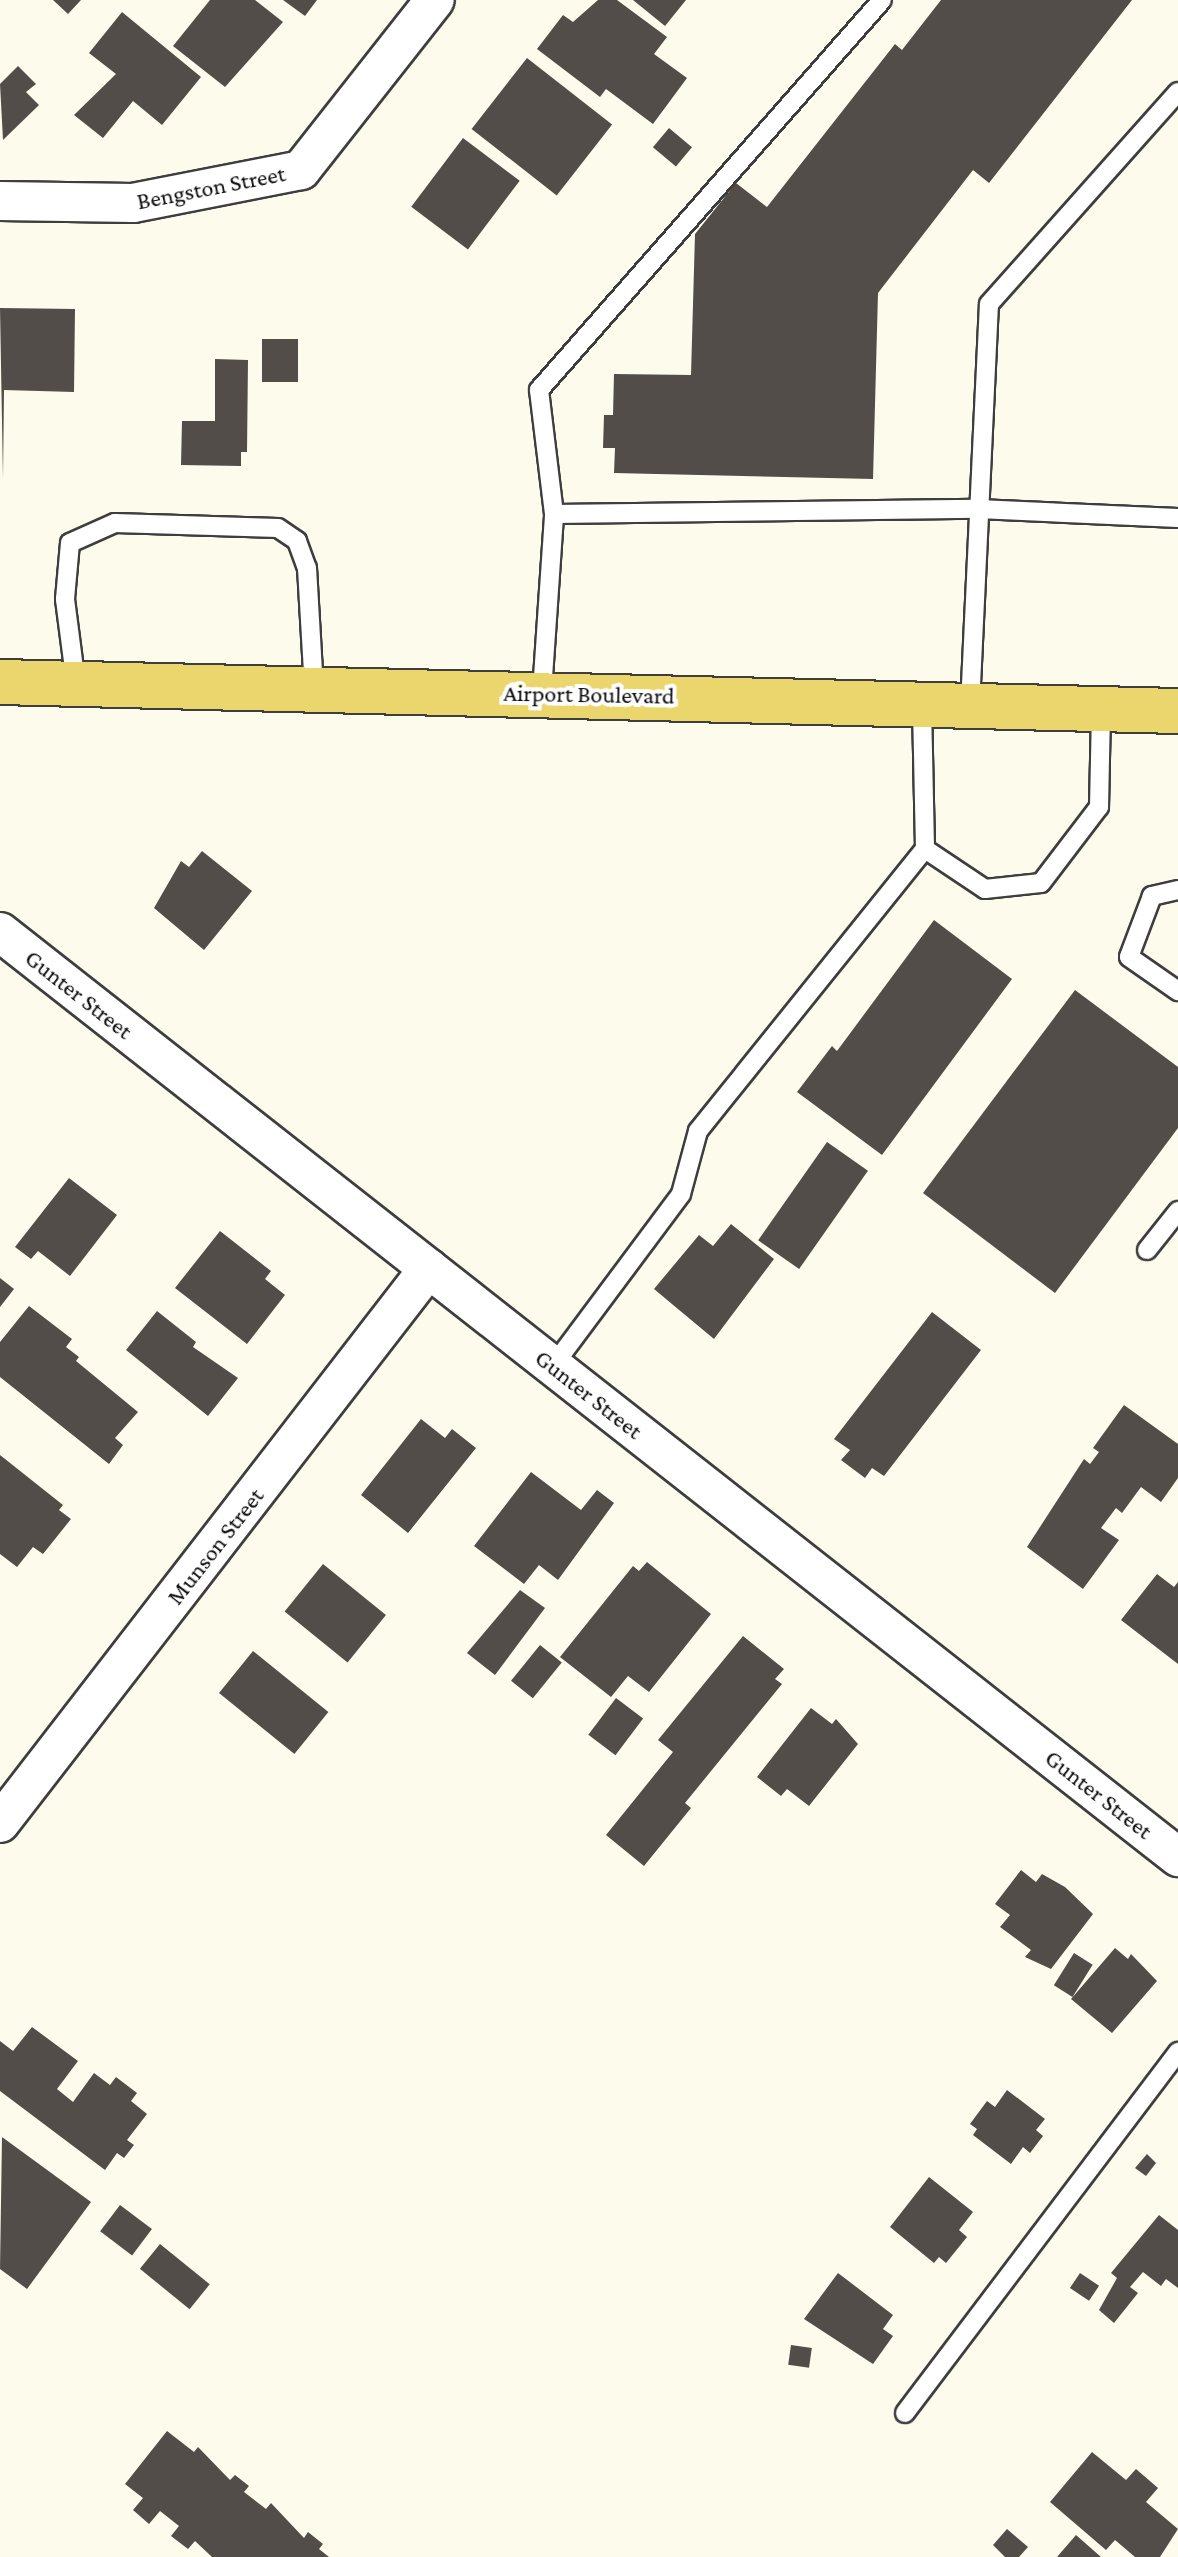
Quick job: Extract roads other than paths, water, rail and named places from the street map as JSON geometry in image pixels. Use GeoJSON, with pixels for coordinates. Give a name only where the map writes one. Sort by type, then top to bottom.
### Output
{"type":"FeatureCollection","features":[{"type":"Feature","properties":{"kind":"main road","name":"Airport Boulevard"},"geometry":{"type":"LineString","coordinates":[[0,682],[542,692],[1178,711]]}},
{"type":"Feature","properties":{"kind":"street","name":"Bengston Street"},"geometry":{"type":"LineString","coordinates":[[0,201],[133,203],[301,170],[435,0]]}},
{"type":"Feature","properties":{"kind":"street","name":"Gunter Street"},"geometry":{"type":"LineString","coordinates":[[0,932],[1178,1857]]}},
{"type":"Feature","properties":{"kind":"street","name":"Munson Street"},"geometry":{"type":"LineString","coordinates":[[0,1823],[429,1268]]}},
{"type":"Feature","properties":{"kind":"lane"},"geometry":{"type":"LineString","coordinates":[[542,692],[554,514],[539,390],[882,0]]}},
{"type":"Feature","properties":{"kind":"lane"},"geometry":{"type":"LineString","coordinates":[[970,706],[989,304],[1178,92]]}},
{"type":"Feature","properties":{"kind":"lane"},"geometry":{"type":"LineString","coordinates":[[554,514],[978,509],[1178,518]]}},
{"type":"Feature","properties":{"kind":"lane"},"geometry":{"type":"LineString","coordinates":[[76,684],[65,599],[70,543],[115,523],[278,528],[297,541],[307,568],[314,690]]}},
{"type":"Feature","properties":{"kind":"lane"},"geometry":{"type":"LineString","coordinates":[[553,1366],[681,1194],[698,1131],[925,849],[922,704]]}},
{"type":"Feature","properties":{"kind":"lane"},"geometry":{"type":"LineString","coordinates":[[925,849],[985,889],[1041,883],[1099,807],[1101,709]]}},
{"type":"Feature","properties":{"kind":"lane"},"geometry":{"type":"LineString","coordinates":[[1178,890],[1152,896],[1129,957],[1178,991]]}},
{"type":"Feature","properties":{"kind":"lane"},"geometry":{"type":"LineString","coordinates":[[1147,1250],[1178,1211]]}},
{"type":"Feature","properties":{"kind":"lane"},"geometry":{"type":"LineString","coordinates":[[905,2413],[1178,2052]]}}]}
